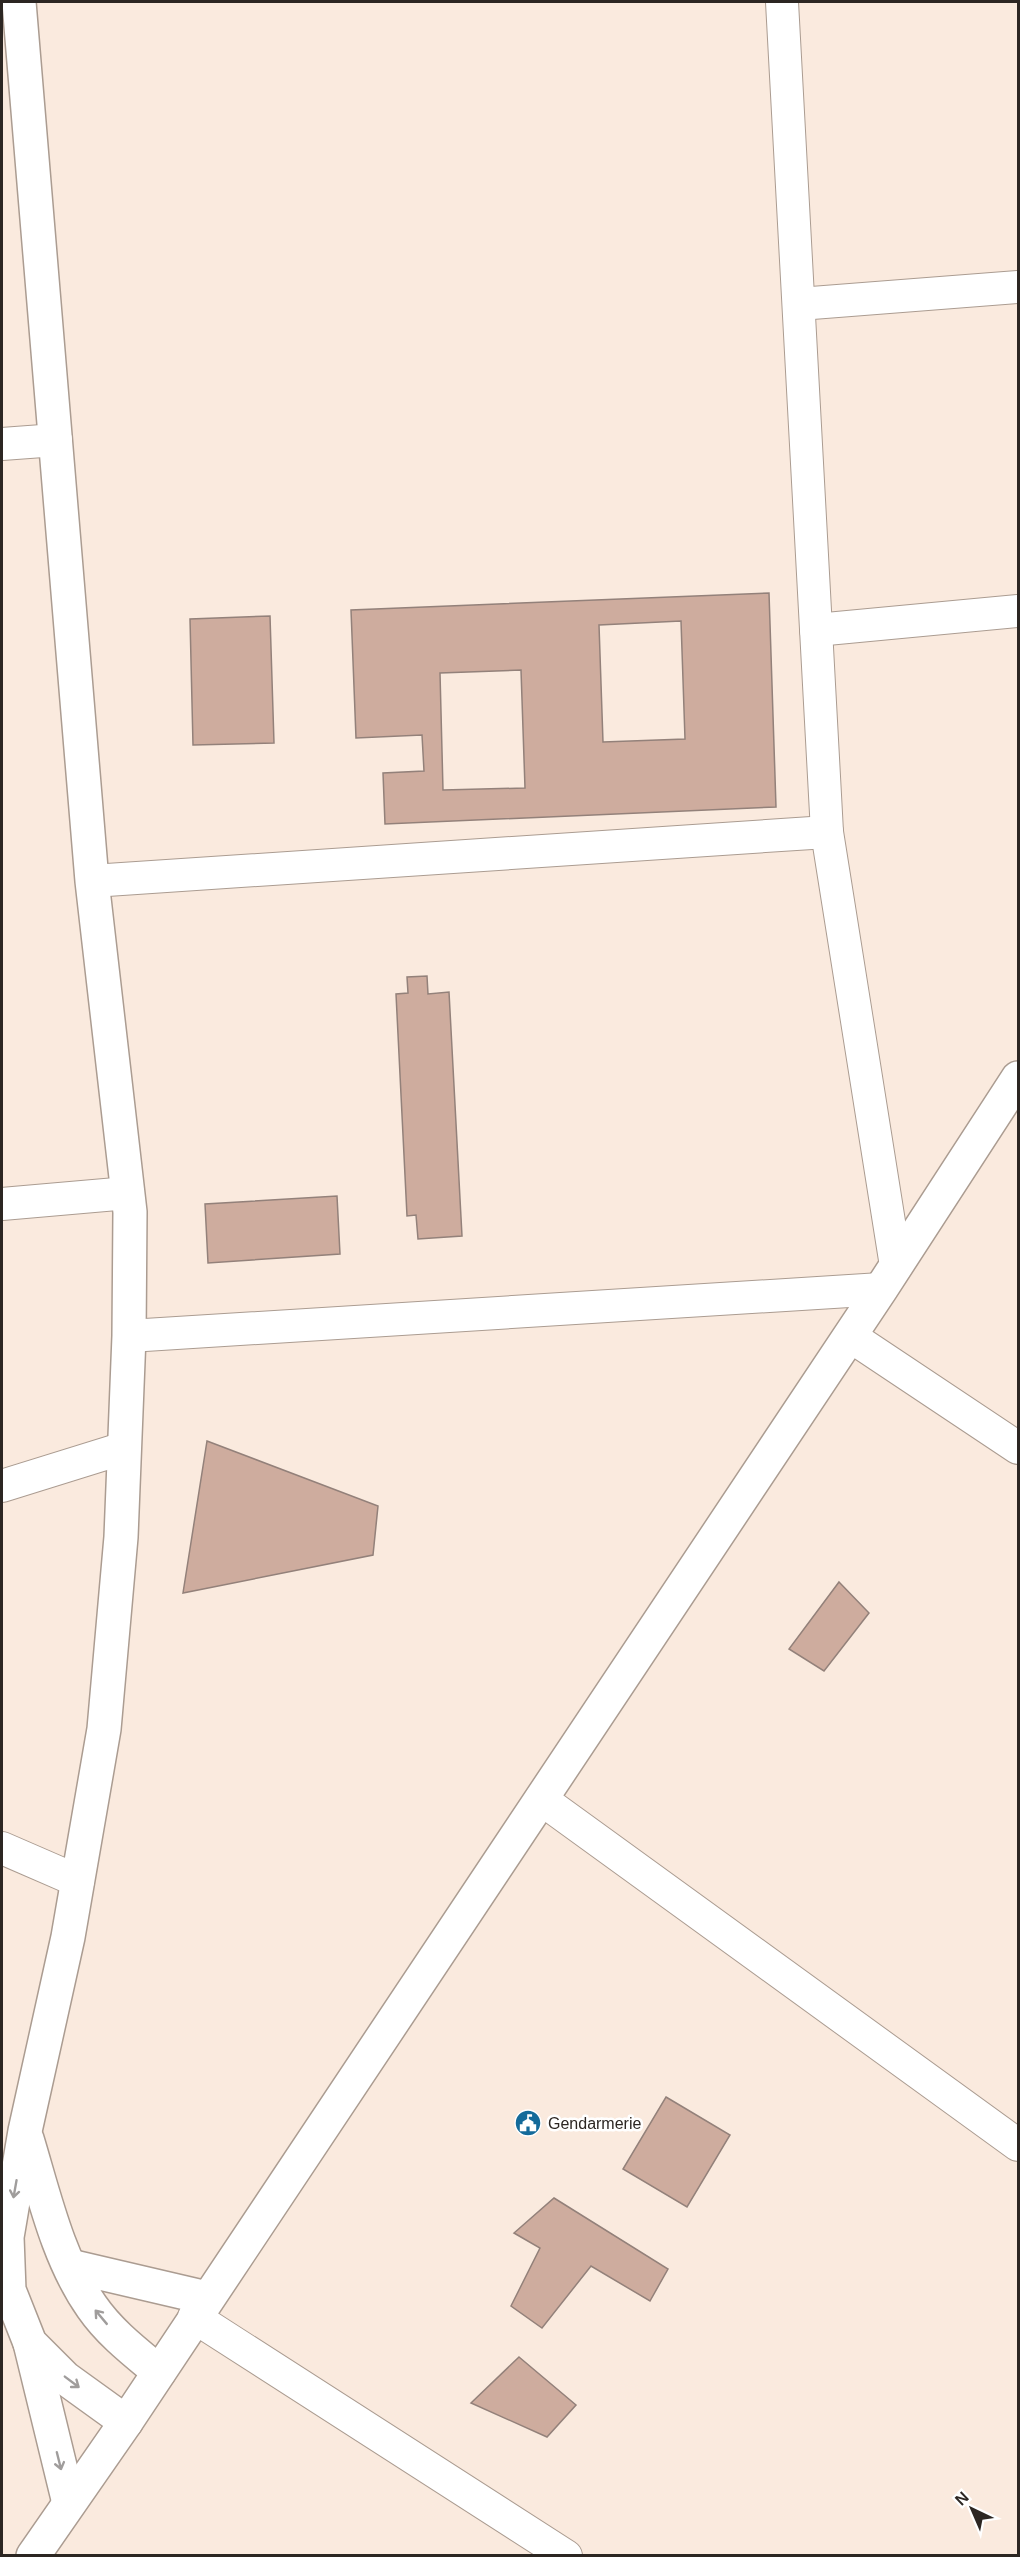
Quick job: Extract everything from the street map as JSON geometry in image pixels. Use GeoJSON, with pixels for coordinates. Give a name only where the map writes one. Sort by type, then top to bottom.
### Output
{"type":"FeatureCollection","features":[{"type":"Feature","properties":{"kind":"street"},"geometry":{"type":"LineString","coordinates":[[19,2],[92,881],[130,1212],[129,1336],[121,1537],[104,1729],[68,1936],[25,2132],[7,2237],[9,2290],[30,2343],[69,2503]]}},
{"type":"Feature","properties":{"kind":"street"},"geometry":{"type":"LineString","coordinates":[[782,2],[827,832],[889,1278]]}},
{"type":"Feature","properties":{"kind":"street"},"geometry":{"type":"LineString","coordinates":[[799,304],[1018,286]]}},
{"type":"Feature","properties":{"kind":"street"},"geometry":{"type":"LineString","coordinates":[[2,444],[56,440]]}},
{"type":"Feature","properties":{"kind":"street"},"geometry":{"type":"LineString","coordinates":[[816,630],[1018,610]]}},
{"type":"Feature","properties":{"kind":"street"},"geometry":{"type":"LineString","coordinates":[[92,881],[827,832]]}},
{"type":"Feature","properties":{"kind":"street"},"geometry":{"type":"LineString","coordinates":[[33,2556],[126,2422],[200,2307],[889,1278],[1018,1078]]}},
{"type":"Feature","properties":{"kind":"street"},"geometry":{"type":"LineString","coordinates":[[2,1204],[128,1193]]}},
{"type":"Feature","properties":{"kind":"street"},"geometry":{"type":"LineString","coordinates":[[129,1336],[889,1278]]}},
{"type":"Feature","properties":{"kind":"street"},"geometry":{"type":"LineString","coordinates":[[850,1336],[1018,1448]]}},
{"type":"Feature","properties":{"kind":"street"},"geometry":{"type":"LineString","coordinates":[[2,1486],[124,1448]]}},
{"type":"Feature","properties":{"kind":"street"},"geometry":{"type":"LineString","coordinates":[[541,1799],[1018,2145]]}},
{"type":"Feature","properties":{"kind":"street"},"geometry":{"type":"LineString","coordinates":[[2,1848],[78,1881]]}},
{"type":"Feature","properties":{"kind":"street"},"geometry":{"type":"LineString","coordinates":[[25,2132],[51,2217],[70,2266],[92,2307],[120,2340],[159,2372]]}},
{"type":"Feature","properties":{"kind":"street"},"geometry":{"type":"LineString","coordinates":[[70,2266],[200,2307],[566,2556]]}},
{"type":"Feature","properties":{"kind":"street"},"geometry":{"type":"LineString","coordinates":[[30,2343],[65,2378],[126,2422]]}},
{"type":"Feature","properties":{"kind":"building"},"geometry":{"type":"Polygon","coordinates":[[[769,593],[776,807],[385,824],[383,773],[424,771],[422,735],[356,738],[351,610],[769,593]],[[681,621],[599,625],[603,742],[685,739],[681,621]],[[521,670],[440,673],[443,790],[525,788],[521,670]]]}},
{"type":"Feature","properties":{"kind":"building"},"geometry":{"type":"Polygon","coordinates":[[[270,616],[274,743],[193,745],[190,619],[270,616]]]}},
{"type":"Feature","properties":{"kind":"building"},"geometry":{"type":"Polygon","coordinates":[[[427,976],[428,994],[449,992],[462,1236],[418,1239],[416,1215],[407,1216],[396,994],[408,993],[407,977],[427,976]]]}},
{"type":"Feature","properties":{"kind":"building"},"geometry":{"type":"Polygon","coordinates":[[[337,1196],[340,1254],[208,1263],[205,1204],[337,1196]]]}},
{"type":"Feature","properties":{"kind":"building"},"geometry":{"type":"Polygon","coordinates":[[[207,1441],[378,1506],[373,1555],[183,1593],[207,1441]]]}},
{"type":"Feature","properties":{"kind":"building"},"geometry":{"type":"Polygon","coordinates":[[[839,1582],[869,1613],[824,1671],[789,1649],[839,1582]]]}},
{"type":"Feature","properties":{"kind":"building"},"geometry":{"type":"Polygon","coordinates":[[[666,2097],[730,2135],[687,2207],[623,2169],[666,2097]]]}},
{"type":"Feature","properties":{"kind":"building"},"geometry":{"type":"Polygon","coordinates":[[[554,2198],[668,2269],[650,2301],[591,2266],[542,2328],[511,2306],[540,2248],[514,2233],[554,2198]]]}},
{"type":"Feature","properties":{"kind":"building"},"geometry":{"type":"Polygon","coordinates":[[[519,2357],[576,2405],[547,2437],[471,2403],[519,2357]]]}},
{"type":"Feature","properties":{"kind":"place","name":"Gendarmerie"},"geometry":{"type":"Point","coordinates":[528,2123]}}]}
